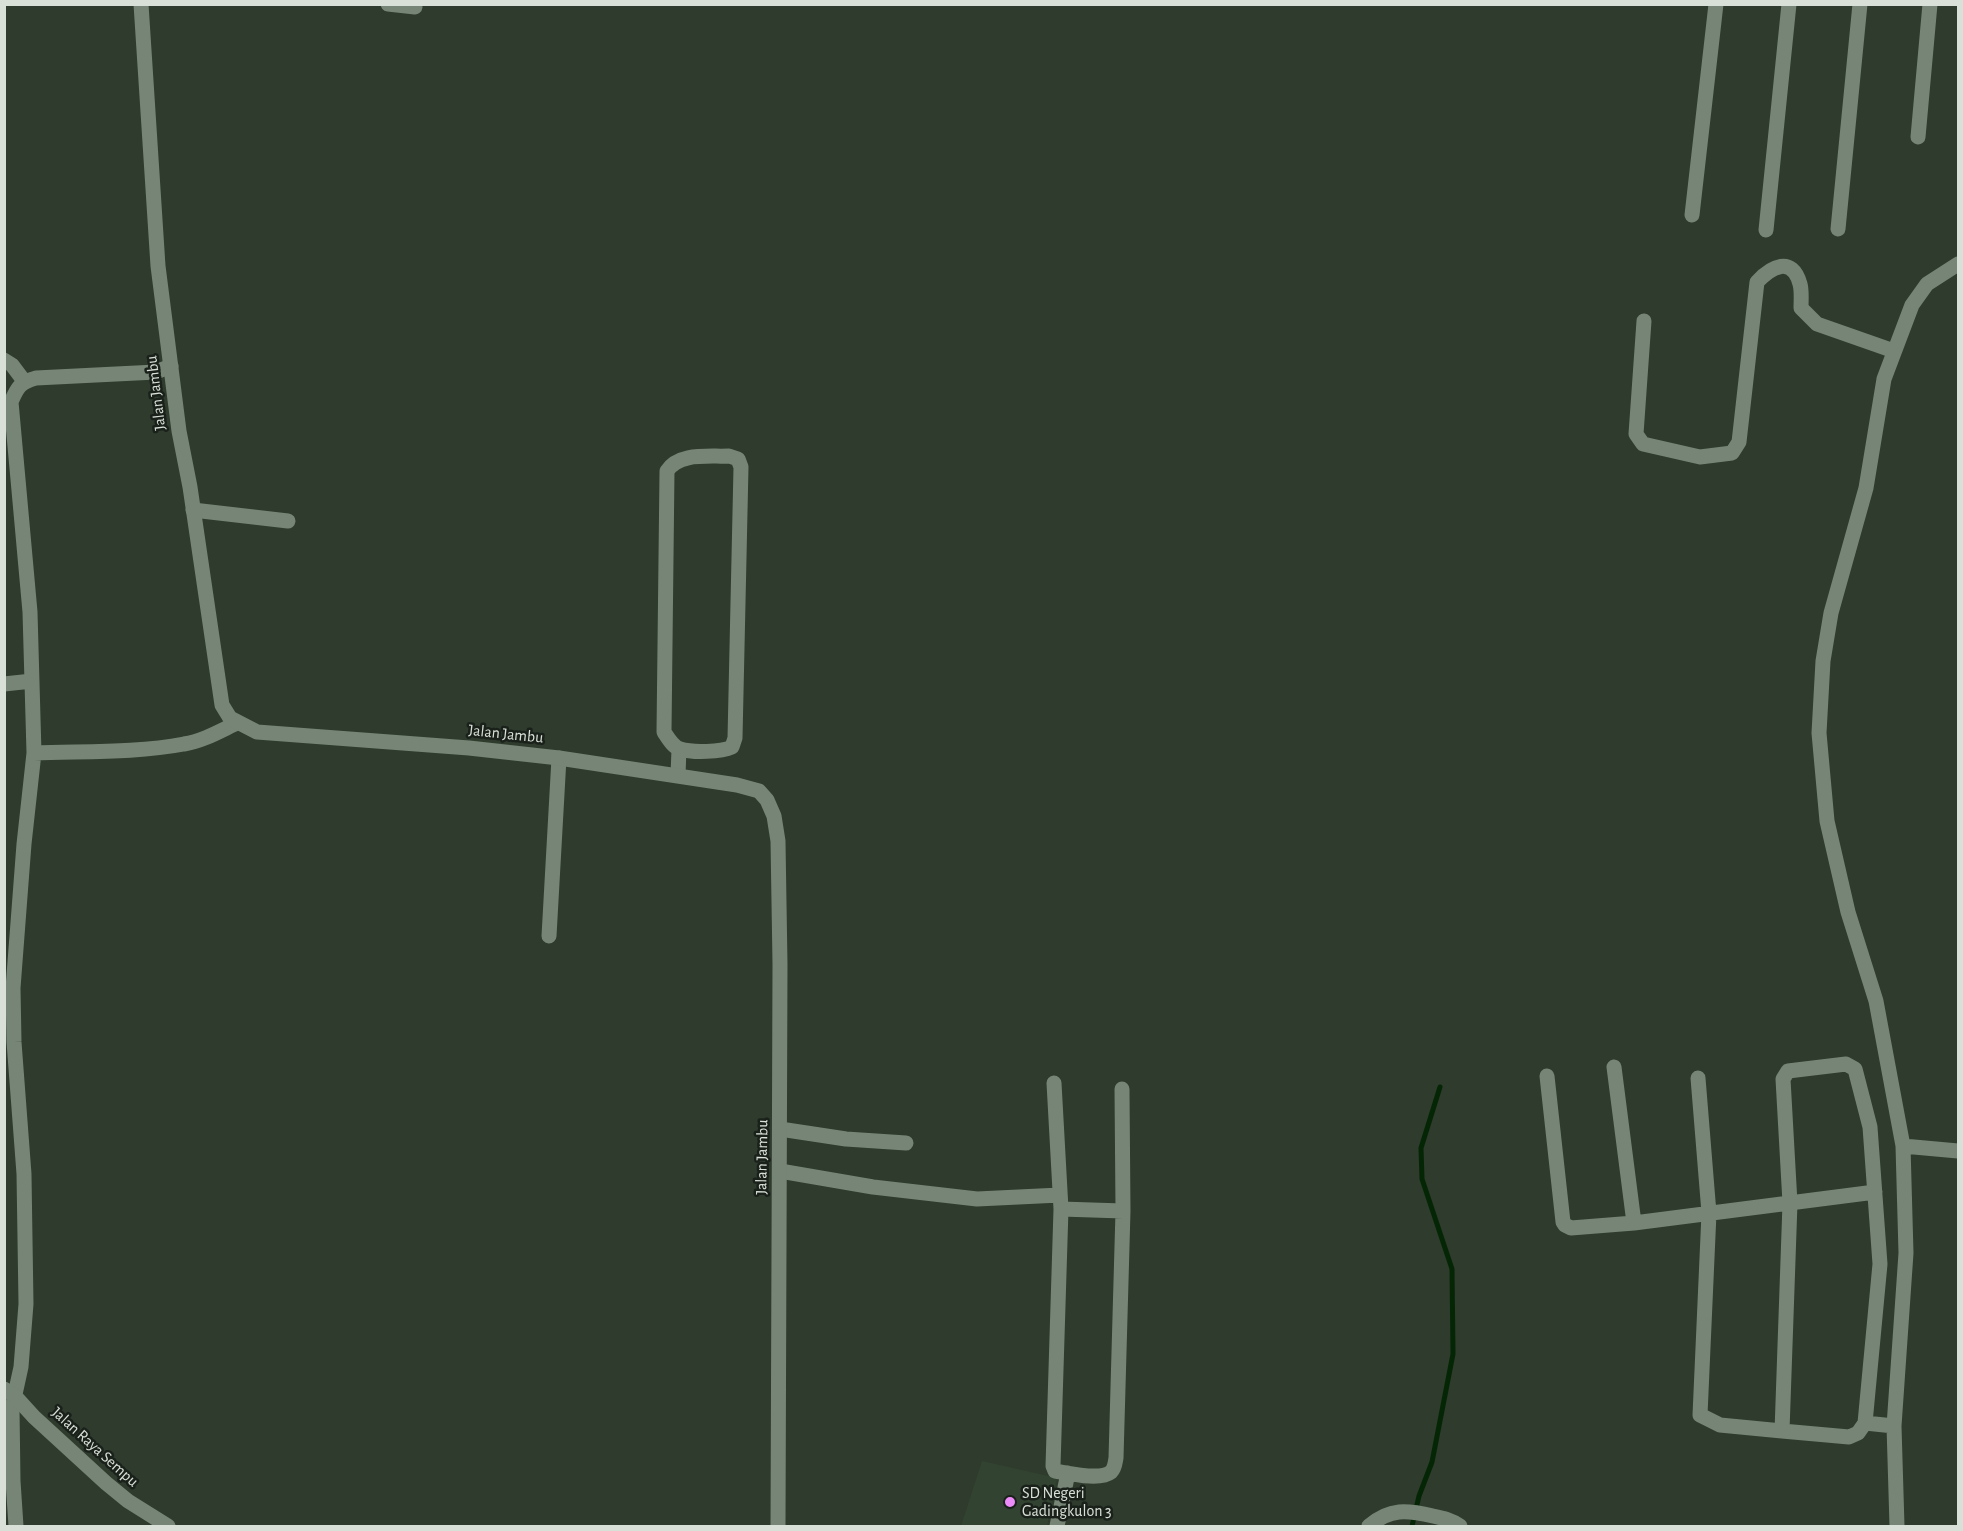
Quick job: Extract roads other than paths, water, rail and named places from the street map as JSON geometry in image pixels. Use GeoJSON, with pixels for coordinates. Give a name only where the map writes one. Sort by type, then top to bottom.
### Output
{"type":"FeatureCollection","features":[{"type":"Feature","properties":{"kind":"street","name":"Jalan Jambu"},"geometry":{"type":"LineString","coordinates":[[141,4],[158,266],[179,431],[222,705],[230,718],[257,732],[384,741],[559,758],[737,784],[759,791],[771,806],[778,841],[780,895],[778,1527]]}},
{"type":"Feature","properties":{"kind":"street"},"geometry":{"type":"LineString","coordinates":[[388,4],[415,7]]}},
{"type":"Feature","properties":{"kind":"street"},"geometry":{"type":"LineString","coordinates":[[1692,216],[1716,4]]}},
{"type":"Feature","properties":{"kind":"street"},"geometry":{"type":"LineString","coordinates":[[1766,230],[1789,4]]}},
{"type":"Feature","properties":{"kind":"street"},"geometry":{"type":"LineString","coordinates":[[1838,230],[1860,4]]}},
{"type":"Feature","properties":{"kind":"street"},"geometry":{"type":"LineString","coordinates":[[1918,137],[1930,4]]}},
{"type":"Feature","properties":{"kind":"street"},"geometry":{"type":"LineString","coordinates":[[1897,1527],[1894,1426],[1906,1253],[1903,1146],[1876,1001],[1848,912],[1827,821],[1819,734],[1823,661],[1831,613],[1866,488],[1884,379],[1912,305],[1927,284],[1959,264]]}},
{"type":"Feature","properties":{"kind":"street"},"geometry":{"type":"LineString","coordinates":[[1644,321],[1636,434],[1643,444],[1700,457],[1732,453],[1739,442],[1757,282],[1768,269],[1780,266],[1789,267],[1796,273],[1800,285],[1801,308],[1816,324],[1894,351]]}},
{"type":"Feature","properties":{"kind":"street"},"geometry":{"type":"LineString","coordinates":[[4,360],[12,365],[24,381]]}},
{"type":"Feature","properties":{"kind":"street"},"geometry":{"type":"LineString","coordinates":[[16,1527],[9,1392],[21,1366],[26,1304],[24,1174],[11,1100],[14,1042],[9,989],[34,753],[30,612],[11,402],[24,381],[36,378],[156,372],[171,366]]}},
{"type":"Feature","properties":{"kind":"street"},"geometry":{"type":"LineString","coordinates":[[729,456],[738,459],[741,467],[735,738],[732,747],[723,751],[679,749],[670,742],[664,732],[667,471],[671,464],[681,459],[729,456]]}},
{"type":"Feature","properties":{"kind":"street"},"geometry":{"type":"LineString","coordinates":[[193,510],[288,521]]}},
{"type":"Feature","properties":{"kind":"street"},"geometry":{"type":"LineString","coordinates":[[4,684],[32,681]]}},
{"type":"Feature","properties":{"kind":"street"},"geometry":{"type":"LineString","coordinates":[[34,753],[186,744],[237,723]]}},
{"type":"Feature","properties":{"kind":"street"},"geometry":{"type":"LineString","coordinates":[[678,775],[679,749]]}},
{"type":"Feature","properties":{"kind":"street"},"geometry":{"type":"LineString","coordinates":[[549,936],[559,758]]}},
{"type":"Feature","properties":{"kind":"street"},"geometry":{"type":"LineString","coordinates":[[1698,1078],[1709,1213],[1700,1415],[1720,1425],[1782,1431],[1849,1437],[1858,1433],[1865,1423],[1880,1264],[1870,1127],[1855,1069],[1846,1064],[1800,1068],[1788,1071],[1783,1079],[1790,1203],[1782,1431]]}},
{"type":"Feature","properties":{"kind":"street"},"geometry":{"type":"LineString","coordinates":[[1614,1067],[1634,1223]]}},
{"type":"Feature","properties":{"kind":"street"},"geometry":{"type":"LineString","coordinates":[[1547,1076],[1564,1225],[1571,1228],[1634,1223],[1875,1192]]}},
{"type":"Feature","properties":{"kind":"street"},"geometry":{"type":"LineString","coordinates":[[1054,1083],[1061,1202],[1053,1456],[1055,1471],[1068,1473],[1099,1475],[1111,1472],[1114,1467],[1123,1211],[1122,1089]]}},
{"type":"Feature","properties":{"kind":"street"},"geometry":{"type":"LineString","coordinates":[[780,1129],[846,1139],[906,1143]]}},
{"type":"Feature","properties":{"kind":"street"},"geometry":{"type":"LineString","coordinates":[[1903,1146],[1959,1151]]}},
{"type":"Feature","properties":{"kind":"street"},"geometry":{"type":"LineString","coordinates":[[780,1171],[873,1187],[977,1199],[1061,1202],[1123,1211]]}},
{"type":"Feature","properties":{"kind":"street","name":"Jalan Raya Sempu"},"geometry":{"type":"LineString","coordinates":[[9,1392],[105,1483],[168,1527]]}},
{"type":"Feature","properties":{"kind":"street"},"geometry":{"type":"LineString","coordinates":[[1865,1423],[1894,1426]]}},
{"type":"Feature","properties":{"kind":"street"},"geometry":{"type":"LineString","coordinates":[[1057,1527],[1068,1473]]}},
{"type":"Feature","properties":{"kind":"street"},"geometry":{"type":"LineString","coordinates":[[1369,1527],[1377,1519],[1405,1510],[1447,1519],[1460,1527]]}},
{"type":"Feature","properties":{"kind":"waterway"},"geometry":{"type":"LineString","coordinates":[[1412,1526],[1419,1496],[1432,1462],[1453,1354],[1452,1269],[1422,1179],[1421,1148],[1440,1087]]}},
{"type":"Feature","properties":{"kind":"place","name":"SD Negeri Gadingkulon 3"},"geometry":{"type":"Point","coordinates":[1010,1502]}}]}
